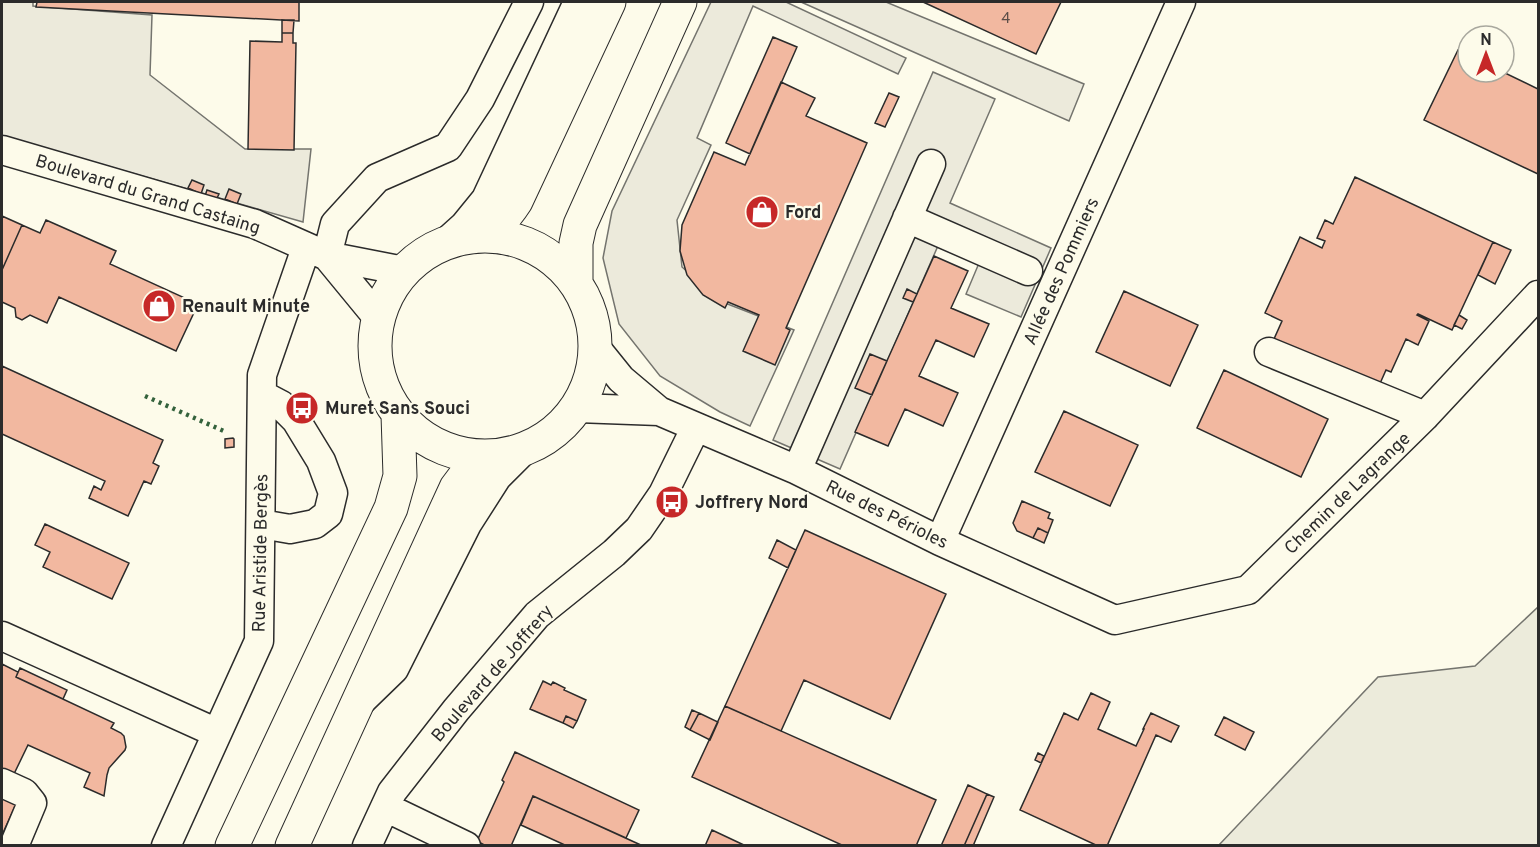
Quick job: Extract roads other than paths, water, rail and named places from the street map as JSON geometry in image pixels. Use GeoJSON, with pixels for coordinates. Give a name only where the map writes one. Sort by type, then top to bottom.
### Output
{"type":"FeatureCollection","features":[{"type":"Feature","properties":{"kind":"main road"},"geometry":{"type":"LineString","coordinates":[[485,236],[498,226],[516,201],[609,2]]}},
{"type":"Feature","properties":{"kind":"main road"},"geometry":{"type":"LineString","coordinates":[[576,283],[576,243],[580,225],[680,2]]}},
{"type":"Feature","properties":{"kind":"main road"},"geometry":{"type":"LineString","coordinates":[[485,236],[512,239],[536,248],[558,264],[576,283],[587,303],[594,325],[596,348],[594,369],[587,390],[577,408],[554,433],[524,450],[489,457],[455,453],[423,439],[398,415],[381,386],[374,352],[378,318],[388,293],[404,271],[423,255],[444,244],[485,236]]}},
{"type":"Feature","properties":{"kind":"main road"},"geometry":{"type":"LineString","coordinates":[[232,846],[391,508],[400,476],[398,415]]}},
{"type":"Feature","properties":{"kind":"main road"},"geometry":{"type":"LineString","coordinates":[[292,846],[456,488],[468,472],[489,457]]}},
{"type":"Feature","properties":{"kind":"street","name":"Rue Aristide Bergès"},"geometry":{"type":"LineString","coordinates":[[166,846],[260,641],[262,375],[317,252],[335,224],[377,178],[448,147],[480,99],[529,2]]}},
{"type":"Feature","properties":{"kind":"street"},"geometry":{"type":"LineString","coordinates":[[444,244],[464,226],[486,199],[578,2]]}},
{"type":"Feature","properties":{"kind":"street","name":"Allée des Pommiers"},"geometry":{"type":"LineString","coordinates":[[940,541],[1181,2]]}},
{"type":"Feature","properties":{"kind":"street","name":"Boulevard du Grand Castaing"},"geometry":{"type":"LineString","coordinates":[[2,150],[255,224],[317,252],[404,271]]}},
{"type":"Feature","properties":{"kind":"street"},"geometry":{"type":"LineString","coordinates":[[797,470],[931,164]]}},
{"type":"Feature","properties":{"kind":"street"},"geometry":{"type":"LineString","coordinates":[[908,218],[1028,271]]}},
{"type":"Feature","properties":{"kind":"street","name":"Boulevard du Grand Castaing"},"geometry":{"type":"LineString","coordinates":[[317,252],[378,318]]}},
{"type":"Feature","properties":{"kind":"street","name":"Chemin de Lagrange"},"geometry":{"type":"LineString","coordinates":[[1115,620],[1248,590],[1425,416],[1539,295]]}},
{"type":"Feature","properties":{"kind":"street","name":"Rue des Périoles"},"geometry":{"type":"LineString","coordinates":[[596,348],[621,379],[659,411],[797,470],[940,541],[1115,620]]}},
{"type":"Feature","properties":{"kind":"street"},"geometry":{"type":"LineString","coordinates":[[1269,352],[1425,416]]}},
{"type":"Feature","properties":{"kind":"street"},"geometry":{"type":"LineString","coordinates":[[261,524],[290,529],[315,524],[328,514],[333,493],[321,461],[296,420],[281,405],[262,396]]}},
{"type":"Feature","properties":{"kind":"street","name":"Rue des Périoles"},"geometry":{"type":"LineString","coordinates":[[577,408],[659,411]]}},
{"type":"Feature","properties":{"kind":"street","name":"Boulevard de Joffrery"},"geometry":{"type":"LineString","coordinates":[[367,846],[392,792],[456,710],[537,615],[614,553],[639,529],[663,494],[696,427]]}},
{"type":"Feature","properties":{"kind":"street"},"geometry":{"type":"LineString","coordinates":[[355,707],[394,669],[467,524],[497,477],[524,450]]}},
{"type":"Feature","properties":{"kind":"street"},"geometry":{"type":"LineString","coordinates":[[2,636],[217,733]]}},
{"type":"Feature","properties":{"kind":"street"},"geometry":{"type":"LineString","coordinates":[[2,783],[24,793],[32,803],[14,846]]}},
{"type":"Feature","properties":{"kind":"street"},"geometry":{"type":"LineString","coordinates":[[385,807],[466,846]]}},
{"type":"Feature","properties":{"kind":"place","name":"Ford"},"geometry":{"type":"Point","coordinates":[762,212]}},
{"type":"Feature","properties":{"kind":"place","name":"Renault Minute"},"geometry":{"type":"Point","coordinates":[159,306]}},
{"type":"Feature","properties":{"kind":"place","name":"Muret Sans Souci"},"geometry":{"type":"Point","coordinates":[302,408]}},
{"type":"Feature","properties":{"kind":"place","name":"Joffrery Nord"},"geometry":{"type":"Point","coordinates":[672,502]}}]}
